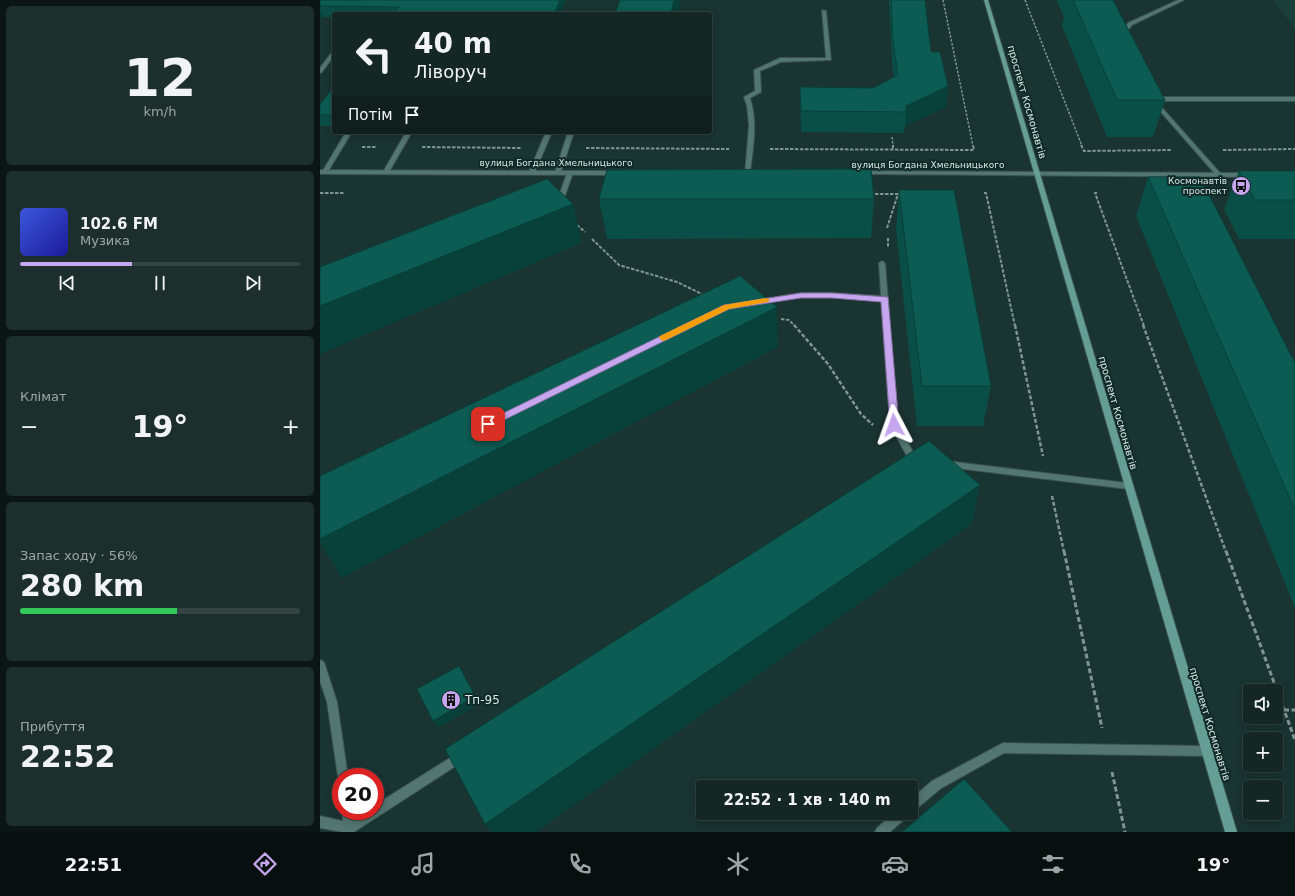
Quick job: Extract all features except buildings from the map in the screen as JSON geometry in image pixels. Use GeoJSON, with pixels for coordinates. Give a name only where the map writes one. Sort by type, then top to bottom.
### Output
{"type":"FeatureCollection","features":[{"type":"Feature","properties":{"kind":"main road","name":"проспект Космонавтів"},"geometry":{"type":"LineString","coordinates":[[986,0],[1231,832]]}},
{"type":"Feature","properties":{"kind":"street"},"geometry":{"type":"LineString","coordinates":[[1126,41],[1123,34],[1130,24],[1182,0]]}},
{"type":"Feature","properties":{"kind":"street"},"geometry":{"type":"LineString","coordinates":[[747,173],[752,131],[750,105],[747,97],[758,92],[757,70],[780,60],[830,59],[824,11]]}},
{"type":"Feature","properties":{"kind":"street"},"geometry":{"type":"LineString","coordinates":[[320,71],[332,56]]}},
{"type":"Feature","properties":{"kind":"street"},"geometry":{"type":"LineString","coordinates":[[1150,92],[1153,99],[1219,174]]}},
{"type":"Feature","properties":{"kind":"street"},"geometry":{"type":"LineString","coordinates":[[1153,99],[1295,99]]}},
{"type":"Feature","properties":{"kind":"street"},"geometry":{"type":"LineString","coordinates":[[323,172],[348,134]]}},
{"type":"Feature","properties":{"kind":"street"},"geometry":{"type":"LineString","coordinates":[[386,172],[408,134]]}},
{"type":"Feature","properties":{"kind":"street"},"geometry":{"type":"LineString","coordinates":[[532,172],[548,134]]}},
{"type":"Feature","properties":{"kind":"street"},"geometry":{"type":"LineString","coordinates":[[558,172],[570,134]]}},
{"type":"Feature","properties":{"kind":"street","name":"вулиця Богдана Хмельницького"},"geometry":{"type":"LineString","coordinates":[[323,172],[624,173]]}},
{"type":"Feature","properties":{"kind":"street"},"geometry":{"type":"LineString","coordinates":[[557,210],[570,172]]}},
{"type":"Feature","properties":{"kind":"street"},"geometry":{"type":"LineString","coordinates":[[739,173],[755,173]]}},
{"type":"Feature","properties":{"kind":"street","name":"вулиця Богдана Хмельницького"},"geometry":{"type":"LineString","coordinates":[[856,173],[1256,175]]}},
{"type":"Feature","properties":{"kind":"street"},"geometry":{"type":"LineString","coordinates":[[882,263],[894,425],[917,460],[900,468]]}},
{"type":"Feature","properties":{"kind":"street"},"geometry":{"type":"LineString","coordinates":[[747,303],[801,295],[832,295],[885,299]]}},
{"type":"Feature","properties":{"kind":"street"},"geometry":{"type":"LineString","coordinates":[[936,462],[1128,486]]}},
{"type":"Feature","properties":{"kind":"street"},"geometry":{"type":"LineString","coordinates":[[320,665],[332,702],[342,768]]}},
{"type":"Feature","properties":{"kind":"street"},"geometry":{"type":"LineString","coordinates":[[918,800],[936,785],[1003,748],[1207,751]]}},
{"type":"Feature","properties":{"kind":"street"},"geometry":{"type":"LineString","coordinates":[[320,822],[350,830],[470,750]]}},
{"type":"Feature","properties":{"kind":"street"},"geometry":{"type":"LineString","coordinates":[[349,820],[350,830]]}},
{"type":"Feature","properties":{"kind":"street"},"geometry":{"type":"LineString","coordinates":[[881,832],[895,820]]}},
{"type":"Feature","properties":{"kind":"path"},"geometry":{"type":"LineString","coordinates":[[566,148],[974,150],[944,0]]}},
{"type":"Feature","properties":{"kind":"path"},"geometry":{"type":"LineString","coordinates":[[1025,0],[1084,151]]}},
{"type":"Feature","properties":{"kind":"path"},"geometry":{"type":"LineString","coordinates":[[892,137],[893,150]]}},
{"type":"Feature","properties":{"kind":"path"},"geometry":{"type":"LineString","coordinates":[[340,146],[542,148]]}},
{"type":"Feature","properties":{"kind":"path"},"geometry":{"type":"LineString","coordinates":[[1100,193],[1095,193],[1274,684]]}},
{"type":"Feature","properties":{"kind":"path"},"geometry":{"type":"LineString","coordinates":[[866,194],[898,194],[887,228]]}},
{"type":"Feature","properties":{"kind":"path"},"geometry":{"type":"LineString","coordinates":[[557,210],[585,232]]}},
{"type":"Feature","properties":{"kind":"path"},"geometry":{"type":"LineString","coordinates":[[888,238],[888,249]]}},
{"type":"Feature","properties":{"kind":"path"},"geometry":{"type":"LineString","coordinates":[[592,239],[618,265],[678,282],[706,296]]}},
{"type":"Feature","properties":{"kind":"path"},"geometry":{"type":"LineString","coordinates":[[781,319],[789,320],[828,364],[861,414],[878,429]]}},
{"type":"Feature","properties":{"kind":"path"},"geometry":{"type":"LineString","coordinates":[[1295,710],[1283,710],[1295,740]]}},
{"type":"Feature","properties":{"kind":"shaded area"},"geometry":{"type":"Polygon","coordinates":[[[1273,0],[1295,0],[1295,29],[1273,0]]]}},
{"type":"Feature","properties":{"kind":"slow traffic"},"geometry":{"type":"LineString","coordinates":[[663,338],[727,307],[766,300]]}},
{"type":"Feature","properties":{"kind":"place","name":"Космонавтів проспект"},"geometry":{"type":"Point","coordinates":[1241,186]}},
{"type":"Feature","properties":{"kind":"place","name":"Тп-95"},"geometry":{"type":"Point","coordinates":[451,700]}},
{"type":"Feature","properties":{"kind":"route"},"geometry":{"type":"LineString","coordinates":[[488,424],[727,307],[801,295],[832,295],[885,299],[894,425]]}}]}
